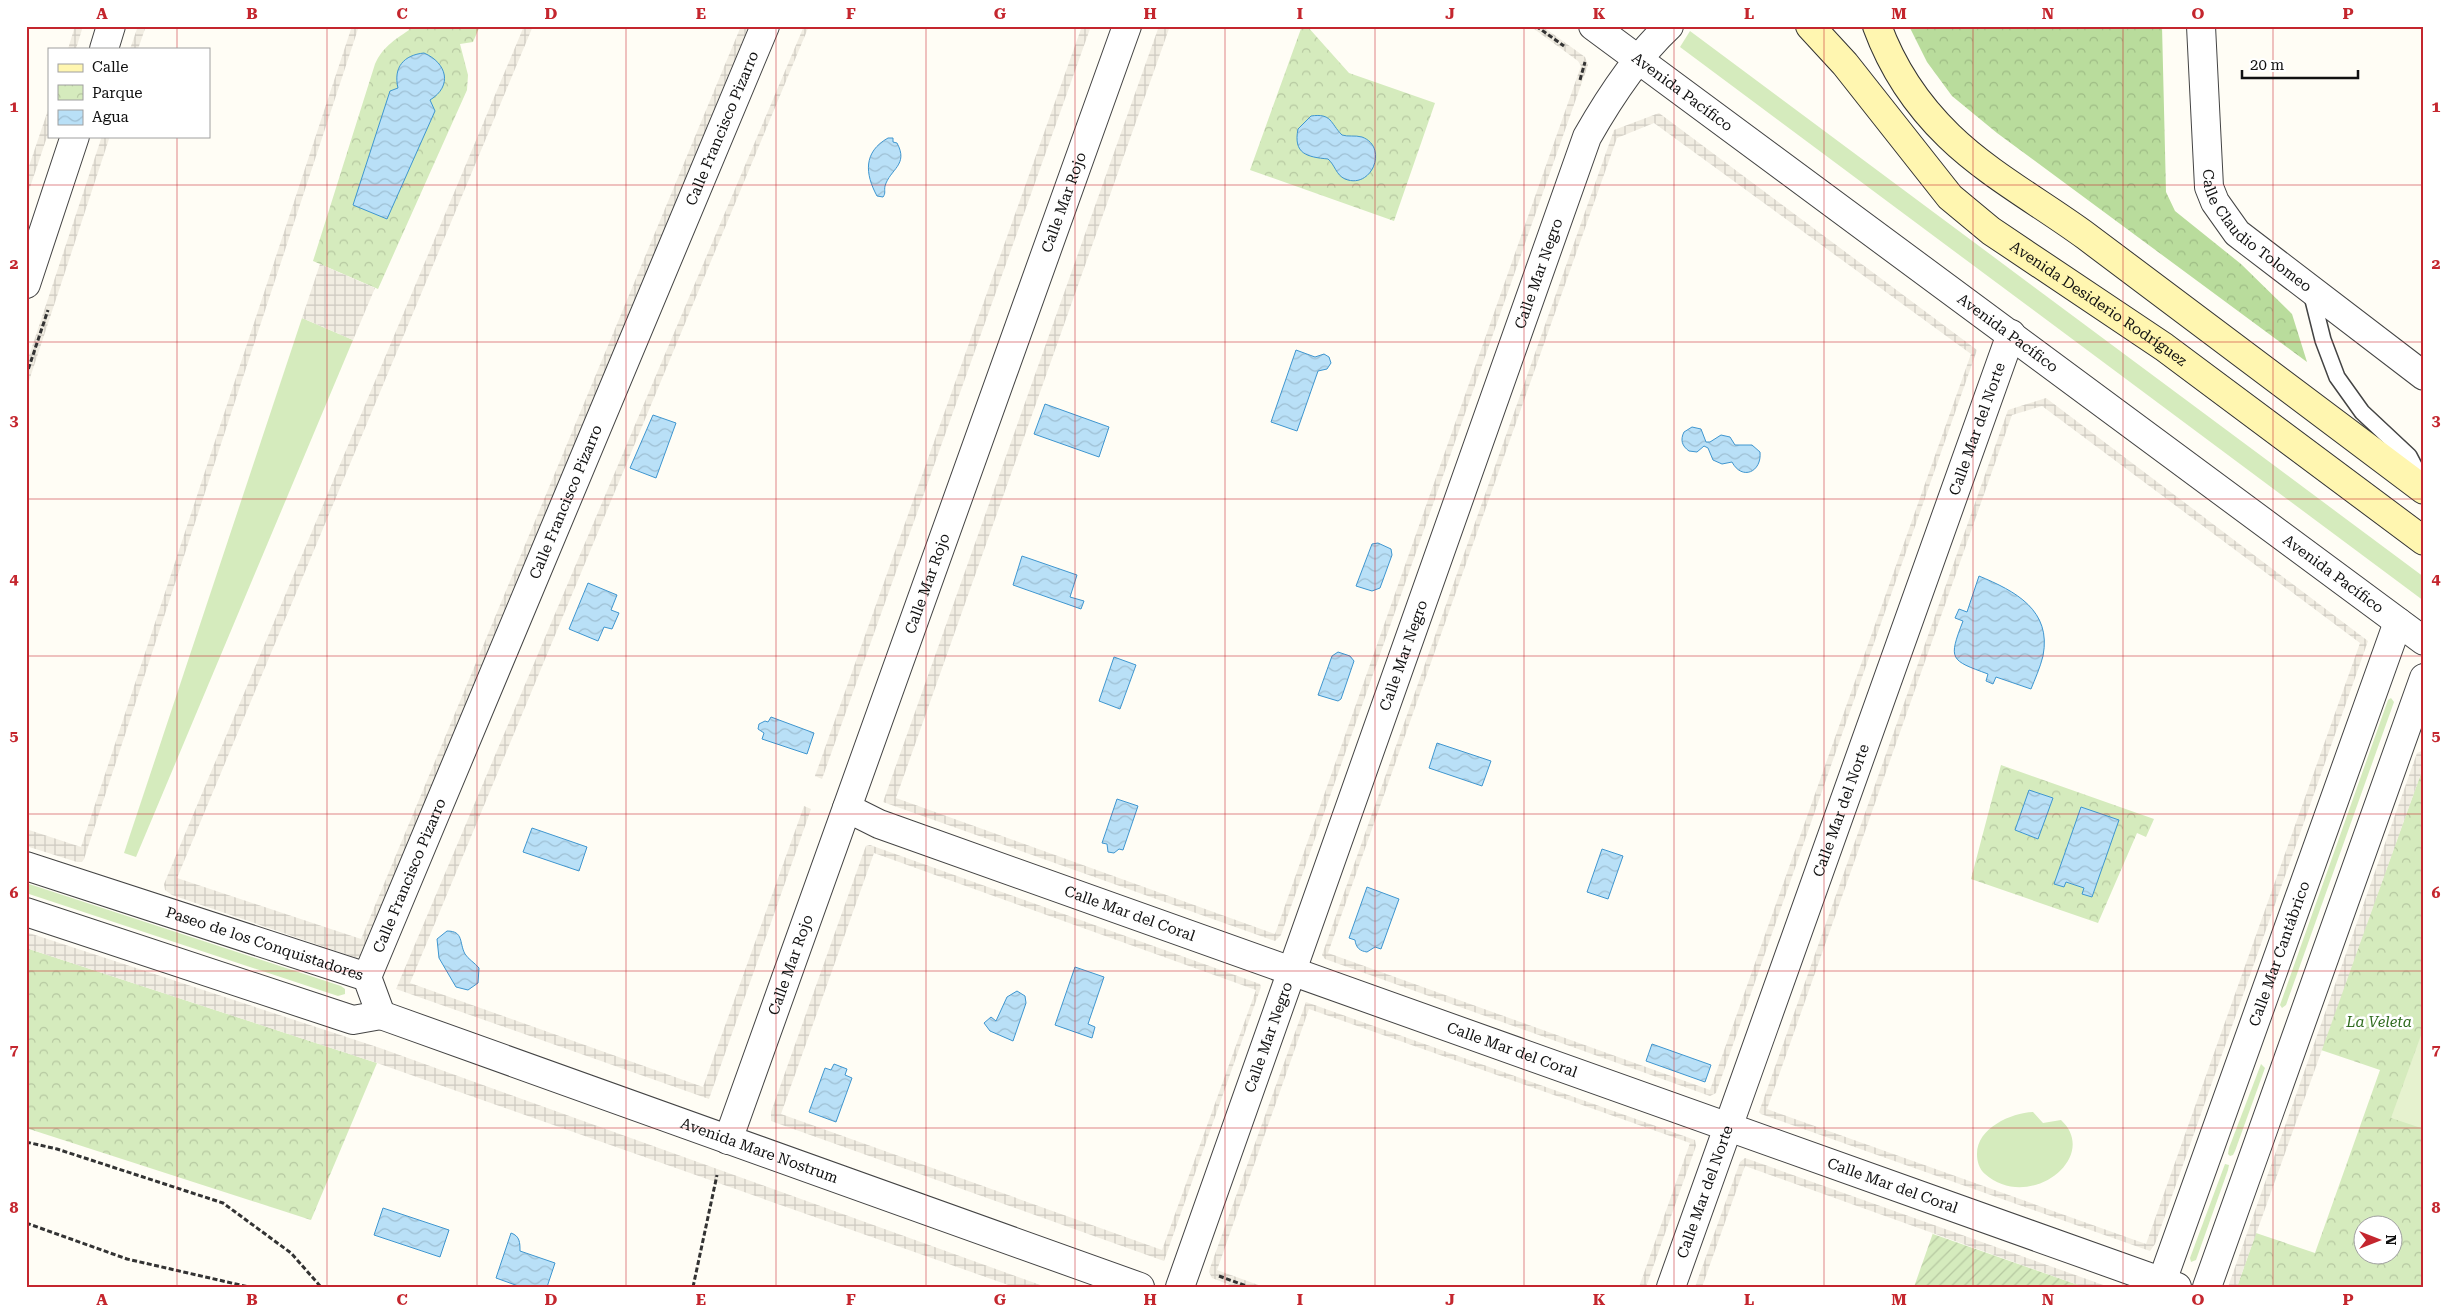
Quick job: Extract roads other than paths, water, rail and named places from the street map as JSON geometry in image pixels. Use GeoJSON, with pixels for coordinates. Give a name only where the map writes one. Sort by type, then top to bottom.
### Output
{"type":"FeatureCollection","features":[{"type":"Feature","properties":{"kind":"street"},"geometry":{"type":"LineString","coordinates":[[104,48],[112,26]]}},
{"type":"Feature","properties":{"kind":"street","name":"Calle Francisco Pizarro"},"geometry":{"type":"LineString","coordinates":[[367,978],[764,26]]}},
{"type":"Feature","properties":{"kind":"street","name":"Calle Mar Rojo"},"geometry":{"type":"LineString","coordinates":[[728,1140],[1127,26]]}},
{"type":"Feature","properties":{"kind":"street","name":"Avenida Pacífico"},"geometry":{"type":"LineString","coordinates":[[1593,26],[1656,38],[2012,334],[2424,641]]}},
{"type":"Feature","properties":{"kind":"street","name":"Avenida Desiderio Rodríguez"},"geometry":{"type":"LineString","coordinates":[[1810,26],[1845,64],[1950,197],[1991,231],[2164,347],[2424,541]]}},
{"type":"Feature","properties":{"kind":"street"},"geometry":{"type":"LineString","coordinates":[[1877,26],[1885,47],[1904,80],[1937,122],[1971,156],[2050,209],[2424,490]]}},
{"type":"Feature","properties":{"kind":"street","name":"Calle Claudio Tolomeo"},"geometry":{"type":"LineString","coordinates":[[2201,26],[2208,171],[2215,202],[2237,233],[2424,376]]}},
{"type":"Feature","properties":{"kind":"street","name":"Calle Mar Negro"},"geometry":{"type":"LineString","coordinates":[[1180,1287],[1587,137],[1603,108],[1656,38]]}},
{"type":"Feature","properties":{"kind":"street"},"geometry":{"type":"LineString","coordinates":[[26,284],[74,138]]}},
{"type":"Feature","properties":{"kind":"street","name":"Calle Mar del Norte"},"geometry":{"type":"LineString","coordinates":[[1670,1287],[2012,334]]}},
{"type":"Feature","properties":{"kind":"street","name":"Calle Mar Cantábrico"},"geometry":{"type":"LineString","coordinates":[[2166,1285],[2251,1034],[2398,622]]}},
{"type":"Feature","properties":{"kind":"street"},"geometry":{"type":"LineString","coordinates":[[2207,1287],[2424,678]]}},
{"type":"Feature","properties":{"kind":"street","name":"Calle Mar del Coral"},"geometry":{"type":"LineString","coordinates":[[847,808],[879,824],[2166,1285]]}},
{"type":"Feature","properties":{"kind":"street","name":"Paseo de los Conquistadores"},"geometry":{"type":"LineString","coordinates":[[26,866],[367,978],[381,1015]]}},
{"type":"Feature","properties":{"kind":"street"},"geometry":{"type":"LineString","coordinates":[[26,912],[353,1020],[381,1015]]}},
{"type":"Feature","properties":{"kind":"street","name":"Avenida Mare Nostrum"},"geometry":{"type":"LineString","coordinates":[[381,1015],[1140,1287]]}},
{"type":"Feature","properties":{"kind":"street"},"geometry":{"type":"LineString","coordinates":[[2251,1034],[2291,1050]]}},
{"type":"Feature","properties":{"kind":"lane"},"geometry":{"type":"LineString","coordinates":[[2310,289],[2323,340],[2337,377],[2362,412],[2409,456],[2424,484]]}},
{"type":"Feature","properties":{"kind":"water"},"geometry":{"type":"Polygon","coordinates":[[[424,53],[438,63],[444,75],[444,82],[442,88],[430,100],[435,111],[387,219],[353,205],[390,91],[398,88],[397,74],[399,68],[411,56],[424,53]]]}},
{"type":"Feature","properties":{"kind":"water"},"geometry":{"type":"Polygon","coordinates":[[[1318,115],[1327,118],[1342,135],[1362,137],[1370,142],[1375,149],[1376,158],[1374,166],[1369,173],[1355,181],[1345,179],[1328,159],[1303,153],[1298,144],[1298,129],[1311,116],[1318,115]]]}},
{"type":"Feature","properties":{"kind":"water"},"geometry":{"type":"Polygon","coordinates":[[[888,138],[893,138],[893,142],[897,143],[901,157],[900,162],[887,180],[883,197],[877,196],[873,188],[870,180],[869,164],[874,150],[888,138]]]}},
{"type":"Feature","properties":{"kind":"water"},"geometry":{"type":"Polygon","coordinates":[[[1296,350],[1315,357],[1324,354],[1329,357],[1331,363],[1327,369],[1318,371],[1297,431],[1271,422],[1296,350]]]}},
{"type":"Feature","properties":{"kind":"water"},"geometry":{"type":"Polygon","coordinates":[[[1045,404],[1109,427],[1099,457],[1034,434],[1045,404]]]}},
{"type":"Feature","properties":{"kind":"water"},"geometry":{"type":"Polygon","coordinates":[[[653,415],[676,423],[656,478],[630,468],[653,415]]]}},
{"type":"Feature","properties":{"kind":"water"},"geometry":{"type":"Polygon","coordinates":[[[1692,427],[1701,429],[1706,442],[1710,442],[1721,435],[1730,437],[1735,445],[1752,445],[1760,452],[1758,465],[1750,472],[1741,471],[1732,462],[1722,464],[1713,460],[1708,448],[1704,446],[1697,452],[1689,451],[1683,445],[1682,438],[1684,432],[1692,427]]]}},
{"type":"Feature","properties":{"kind":"water"},"geometry":{"type":"Polygon","coordinates":[[[1378,543],[1391,549],[1392,555],[1380,588],[1372,591],[1356,586],[1372,544],[1378,543]]]}},
{"type":"Feature","properties":{"kind":"water"},"geometry":{"type":"Polygon","coordinates":[[[1022,556],[1077,575],[1070,597],[1084,601],[1081,609],[1013,585],[1022,556]]]}},
{"type":"Feature","properties":{"kind":"water"},"geometry":{"type":"Polygon","coordinates":[[[1979,576],[2005,588],[2028,604],[2042,626],[2044,640],[2043,656],[2031,689],[1996,677],[1993,684],[1986,681],[1988,674],[1966,665],[1956,657],[1954,651],[1955,644],[1963,621],[1955,618],[1959,609],[1967,612],[1979,576]]]}},
{"type":"Feature","properties":{"kind":"water"},"geometry":{"type":"Polygon","coordinates":[[[588,583],[617,595],[611,610],[619,613],[612,629],[604,627],[598,641],[569,629],[588,583]]]}},
{"type":"Feature","properties":{"kind":"water"},"geometry":{"type":"Polygon","coordinates":[[[1338,652],[1350,656],[1354,661],[1341,699],[1338,701],[1318,695],[1332,656],[1338,652]]]}},
{"type":"Feature","properties":{"kind":"water"},"geometry":{"type":"Polygon","coordinates":[[[1114,657],[1136,665],[1120,709],[1099,701],[1114,657]]]}},
{"type":"Feature","properties":{"kind":"water"},"geometry":{"type":"Polygon","coordinates":[[[771,717],[814,733],[807,754],[762,739],[764,733],[758,729],[759,724],[765,721],[768,722],[771,717]]]}},
{"type":"Feature","properties":{"kind":"water"},"geometry":{"type":"Polygon","coordinates":[[[1437,743],[1491,761],[1482,786],[1429,768],[1437,743]]]}},
{"type":"Feature","properties":{"kind":"water"},"geometry":{"type":"Polygon","coordinates":[[[2029,790],[2053,798],[2038,839],[2015,830],[2029,790]]]}},
{"type":"Feature","properties":{"kind":"water"},"geometry":{"type":"Polygon","coordinates":[[[1117,799],[1138,806],[1123,850],[1119,849],[1114,853],[1108,852],[1107,844],[1102,843],[1117,799]]]}},
{"type":"Feature","properties":{"kind":"water"},"geometry":{"type":"Polygon","coordinates":[[[2081,807],[2119,820],[2092,897],[2082,894],[2084,888],[2066,882],[2064,887],[2054,884],[2081,807]]]}},
{"type":"Feature","properties":{"kind":"water"},"geometry":{"type":"Polygon","coordinates":[[[532,828],[587,847],[579,871],[523,852],[532,828]]]}},
{"type":"Feature","properties":{"kind":"water"},"geometry":{"type":"Polygon","coordinates":[[[1602,849],[1623,856],[1608,899],[1587,892],[1602,849]]]}},
{"type":"Feature","properties":{"kind":"water"},"geometry":{"type":"Polygon","coordinates":[[[1367,887],[1399,899],[1381,949],[1375,947],[1367,952],[1359,949],[1355,940],[1349,938],[1367,887]]]}},
{"type":"Feature","properties":{"kind":"water"},"geometry":{"type":"Polygon","coordinates":[[[447,931],[459,935],[465,954],[479,968],[478,983],[468,990],[456,987],[439,958],[437,939],[447,931]]]}},
{"type":"Feature","properties":{"kind":"water"},"geometry":{"type":"Polygon","coordinates":[[[1075,967],[1104,977],[1088,1024],[1095,1027],[1092,1038],[1055,1025],[1075,967]]]}},
{"type":"Feature","properties":{"kind":"water"},"geometry":{"type":"Polygon","coordinates":[[[1017,991],[1025,996],[1026,1003],[1013,1041],[990,1031],[984,1023],[991,1017],[996,1021],[1007,997],[1017,991]]]}},
{"type":"Feature","properties":{"kind":"water"},"geometry":{"type":"Polygon","coordinates":[[[1652,1044],[1711,1065],[1705,1082],[1646,1061],[1652,1044]]]}},
{"type":"Feature","properties":{"kind":"water"},"geometry":{"type":"Polygon","coordinates":[[[834,1064],[847,1069],[845,1075],[852,1078],[836,1122],[809,1112],[825,1068],[831,1070],[834,1064]]]}},
{"type":"Feature","properties":{"kind":"water"},"geometry":{"type":"Polygon","coordinates":[[[383,1208],[449,1230],[440,1257],[374,1235],[383,1208]]]}},
{"type":"Feature","properties":{"kind":"water"},"geometry":{"type":"Polygon","coordinates":[[[511,1233],[518,1238],[520,1251],[555,1263],[547,1287],[521,1287],[496,1278],[511,1233]]]}},
{"type":"Feature","properties":{"kind":"park label","name":"La Veleta"},"geometry":{"type":"Point","coordinates":[2379,1022]}}]}
